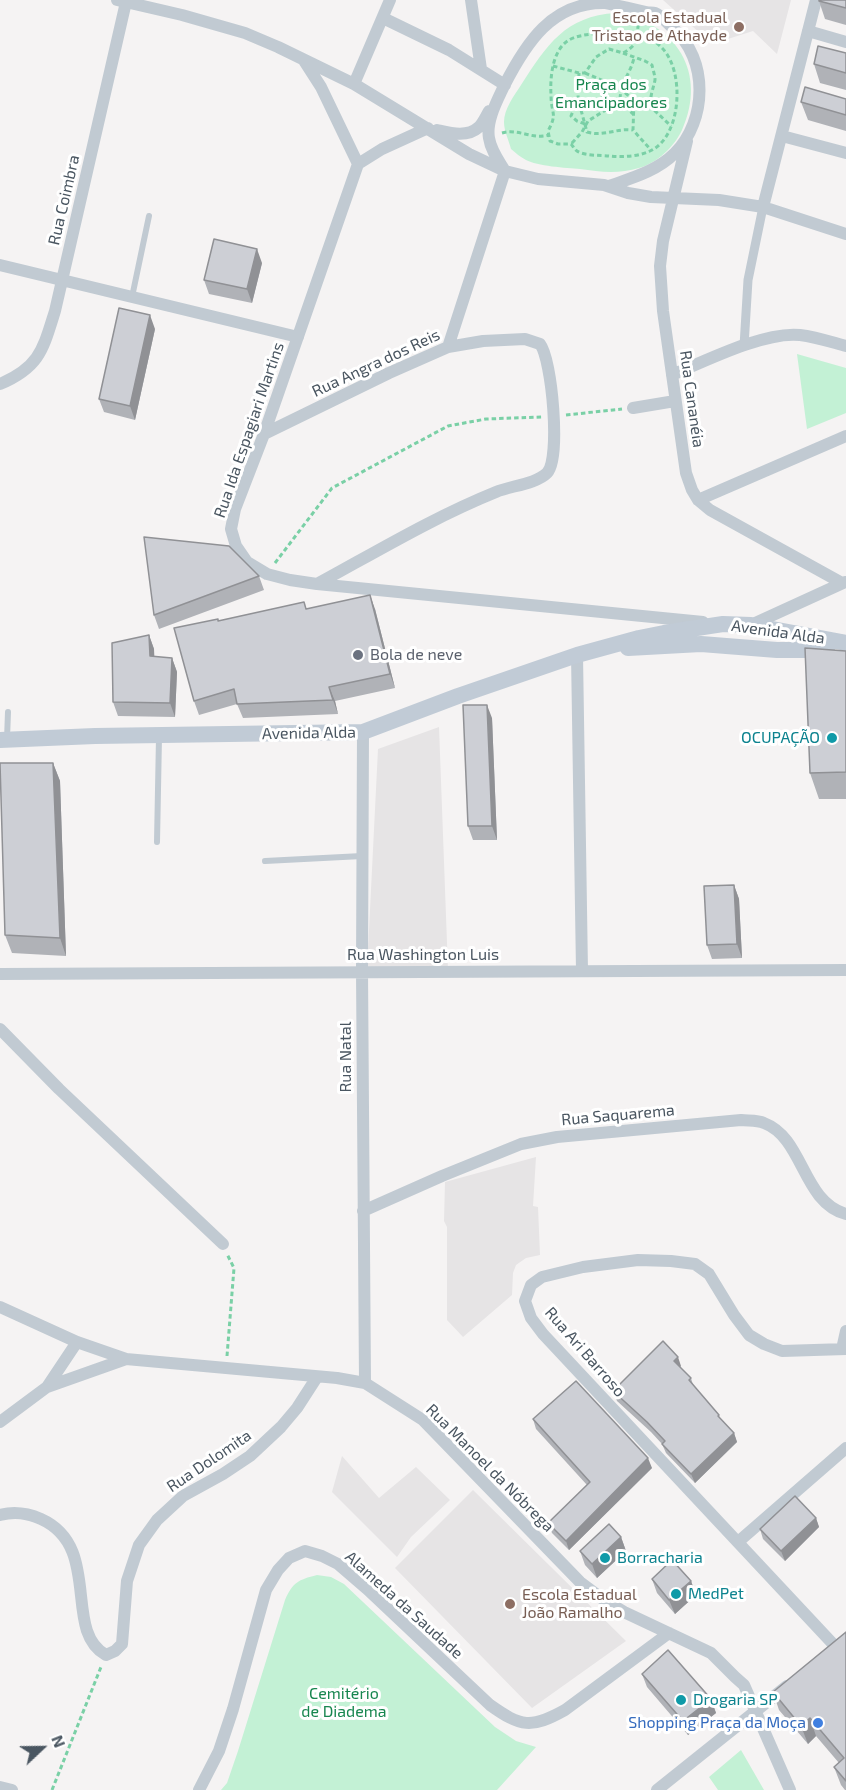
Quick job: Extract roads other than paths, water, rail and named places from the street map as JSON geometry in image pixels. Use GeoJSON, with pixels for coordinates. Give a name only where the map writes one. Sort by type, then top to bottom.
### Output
{"type":"FeatureCollection","features":[{"type":"Feature","properties":{"kind":"main road","name":"Avenida Alda"},"geometry":{"type":"LineString","coordinates":[[4,740],[95,736],[363,732],[577,655],[647,636],[723,624],[751,625],[846,643]]}},
{"type":"Feature","properties":{"kind":"main road"},"geometry":{"type":"LineString","coordinates":[[701,644],[751,625]]}},
{"type":"Feature","properties":{"kind":"main road","name":"Avenida Alda"},"geometry":{"type":"LineString","coordinates":[[603,647],[634,648],[701,644],[801,651],[846,649]]}},
{"type":"Feature","properties":{"kind":"street"},"geometry":{"type":"LineString","coordinates":[[354,84],[390,0]]}},
{"type":"Feature","properties":{"kind":"street"},"geometry":{"type":"LineString","coordinates":[[471,0],[481,69]]}},
{"type":"Feature","properties":{"kind":"street"},"geometry":{"type":"LineString","coordinates":[[650,0],[656,14]]}},
{"type":"Feature","properties":{"kind":"street"},"geometry":{"type":"LineString","coordinates":[[744,346],[748,280],[763,207],[816,0]]}},
{"type":"Feature","properties":{"kind":"street"},"geometry":{"type":"LineString","coordinates":[[122,1],[245,33],[354,84],[469,154],[505,171],[538,179],[609,186],[628,193],[672,199],[719,200],[763,207],[846,234]]}},
{"type":"Feature","properties":{"kind":"street","name":"Rua Coimbra"},"geometry":{"type":"LineString","coordinates":[[0,384],[13,379],[38,362],[56,311],[122,1]]}},
{"type":"Feature","properties":{"kind":"street"},"geometry":{"type":"LineString","coordinates":[[303,59],[321,87],[358,164],[382,149],[428,128],[459,135],[478,128],[497,100],[514,65],[536,33],[582,2],[608,1],[656,14]]}},
{"type":"Feature","properties":{"kind":"street","name":"Rua Cananéia"},"geometry":{"type":"LineString","coordinates":[[656,14],[678,33],[689,47],[696,64],[700,85],[698,109],[688,137],[672,199],[660,266],[663,311],[686,472],[698,500]]}},
{"type":"Feature","properties":{"kind":"street"},"geometry":{"type":"LineString","coordinates":[[383,18],[449,50],[505,85]]}},
{"type":"Feature","properties":{"kind":"street"},"geometry":{"type":"LineString","coordinates":[[808,31],[846,42]]}},
{"type":"Feature","properties":{"kind":"street"},"geometry":{"type":"LineString","coordinates":[[448,347],[505,171],[488,137],[490,120],[497,100]]}},
{"type":"Feature","properties":{"kind":"street"},"geometry":{"type":"LineString","coordinates":[[782,136],[846,153]]}},
{"type":"Feature","properties":{"kind":"street"},"geometry":{"type":"LineString","coordinates":[[609,186],[643,174],[660,165],[673,155],[688,137]]}},
{"type":"Feature","properties":{"kind":"street","name":"Rua Ida Espagiari Martins"},"geometry":{"type":"LineString","coordinates":[[358,164],[236,509],[231,529],[236,546],[247,562],[267,574],[317,584],[723,624]]}},
{"type":"Feature","properties":{"kind":"street"},"geometry":{"type":"LineString","coordinates":[[0,265],[298,337]]}},
{"type":"Feature","properties":{"kind":"street"},"geometry":{"type":"LineString","coordinates":[[672,375],[744,346],[783,336],[799,335],[846,346]]}},
{"type":"Feature","properties":{"kind":"street","name":"Rua Angra dos Reis"},"geometry":{"type":"LineString","coordinates":[[264,434],[448,347],[483,341],[525,339],[540,344],[548,358],[554,417],[554,451],[548,472],[542,477],[498,491],[432,521],[317,584]]}},
{"type":"Feature","properties":{"kind":"street"},"geometry":{"type":"LineString","coordinates":[[633,408],[675,401]]}},
{"type":"Feature","properties":{"kind":"street"},"geometry":{"type":"LineString","coordinates":[[844,582],[710,510],[698,500],[846,436]]}},
{"type":"Feature","properties":{"kind":"street"},"geometry":{"type":"LineString","coordinates":[[751,625],[844,582]]}},
{"type":"Feature","properties":{"kind":"street"},"geometry":{"type":"LineString","coordinates":[[577,655],[582,971]]}},
{"type":"Feature","properties":{"kind":"street","name":"Rua Natal"},"geometry":{"type":"LineString","coordinates":[[363,732],[365,1383]]}},
{"type":"Feature","properties":{"kind":"street","name":"Rua Washington Luis"},"geometry":{"type":"LineString","coordinates":[[0,974],[846,970]]}},
{"type":"Feature","properties":{"kind":"street"},"geometry":{"type":"LineString","coordinates":[[0,1029],[59,1089],[223,1244]]}},
{"type":"Feature","properties":{"kind":"street","name":"Rua Saquarema"},"geometry":{"type":"LineString","coordinates":[[363,1211],[521,1144],[556,1137],[741,1120],[763,1122],[780,1131],[810,1182],[826,1204],[846,1214]]}},
{"type":"Feature","properties":{"kind":"street","name":"Rua Ari Barroso"},"geometry":{"type":"LineString","coordinates":[[833,1645],[543,1334],[531,1318],[525,1301],[531,1285],[542,1277],[558,1272],[638,1260],[695,1264],[710,1274],[734,1315],[749,1335],[764,1344],[782,1351],[844,1349]]}},
{"type":"Feature","properties":{"kind":"street","name":"Rua Manoel da Nóbrega"},"geometry":{"type":"LineString","coordinates":[[0,1307],[77,1342],[126,1359],[337,1378],[365,1383],[423,1420],[580,1582],[624,1612],[711,1653],[744,1685],[790,1790]]}},
{"type":"Feature","properties":{"kind":"street"},"geometry":{"type":"LineString","coordinates":[[844,1349],[846,1331]]}},
{"type":"Feature","properties":{"kind":"street"},"geometry":{"type":"LineString","coordinates":[[47,1387],[77,1342]]}},
{"type":"Feature","properties":{"kind":"street"},"geometry":{"type":"LineString","coordinates":[[0,1422],[47,1387],[126,1359]]}},
{"type":"Feature","properties":{"kind":"street","name":"Rua Dolomita"},"geometry":{"type":"LineString","coordinates":[[0,1515],[27,1513],[50,1523],[64,1538],[74,1555],[80,1577],[85,1625],[92,1644],[106,1654],[115,1651],[122,1644],[128,1581],[139,1545],[157,1520],[183,1496],[250,1456],[281,1427],[297,1408],[317,1377]]}},
{"type":"Feature","properties":{"kind":"street"},"geometry":{"type":"LineString","coordinates":[[738,1542],[846,1448]]}},
{"type":"Feature","properties":{"kind":"street","name":"Alameda da Saudade"},"geometry":{"type":"LineString","coordinates":[[199,1790],[219,1751],[266,1590],[278,1570],[289,1558],[305,1551],[338,1564],[490,1705],[509,1719],[528,1724],[547,1720],[565,1710],[669,1633]]}},
{"type":"Feature","properties":{"kind":"street"},"geometry":{"type":"LineString","coordinates":[[657,1790],[795,1679]]}},
{"type":"Feature","properties":{"kind":"street"},"geometry":{"type":"LineString","coordinates":[[0,1787],[12,1790]]}},
{"type":"Feature","properties":{"kind":"lane"},"geometry":{"type":"LineString","coordinates":[[132,297],[148,216]]}},
{"type":"Feature","properties":{"kind":"lane"},"geometry":{"type":"LineString","coordinates":[[4,740],[8,712]]}},
{"type":"Feature","properties":{"kind":"lane"},"geometry":{"type":"LineString","coordinates":[[158,842],[159,736]]}},
{"type":"Feature","properties":{"kind":"lane"},"geometry":{"type":"LineString","coordinates":[[265,861],[362,856]]}},
{"type":"Feature","properties":{"kind":"place","name":"Escola Estadual Tristao de Athayde"},"geometry":{"type":"Point","coordinates":[739,27]}},
{"type":"Feature","properties":{"kind":"place","name":"Bola de neve"},"geometry":{"type":"Point","coordinates":[358,655]}},
{"type":"Feature","properties":{"kind":"place","name":"OCUPAÇÃO"},"geometry":{"type":"Point","coordinates":[832,738]}},
{"type":"Feature","properties":{"kind":"place","name":"Borracharia"},"geometry":{"type":"Point","coordinates":[605,1558]}},
{"type":"Feature","properties":{"kind":"place","name":"MedPet"},"geometry":{"type":"Point","coordinates":[676,1594]}},
{"type":"Feature","properties":{"kind":"place","name":"Escola Estadual João Ramalho"},"geometry":{"type":"Point","coordinates":[510,1604]}},
{"type":"Feature","properties":{"kind":"place","name":"Drogaria SP"},"geometry":{"type":"Point","coordinates":[681,1700]}},
{"type":"Feature","properties":{"kind":"place","name":"Shopping Praça da Moça"},"geometry":{"type":"Point","coordinates":[818,1723]}},
{"type":"Feature","properties":{"kind":"park label","name":"Praça dos Emancipadores"},"geometry":{"type":"Point","coordinates":[611,94]}},
{"type":"Feature","properties":{"kind":"park label","name":"Cemitério de Diadema"},"geometry":{"type":"Point","coordinates":[344,1703]}}]}
